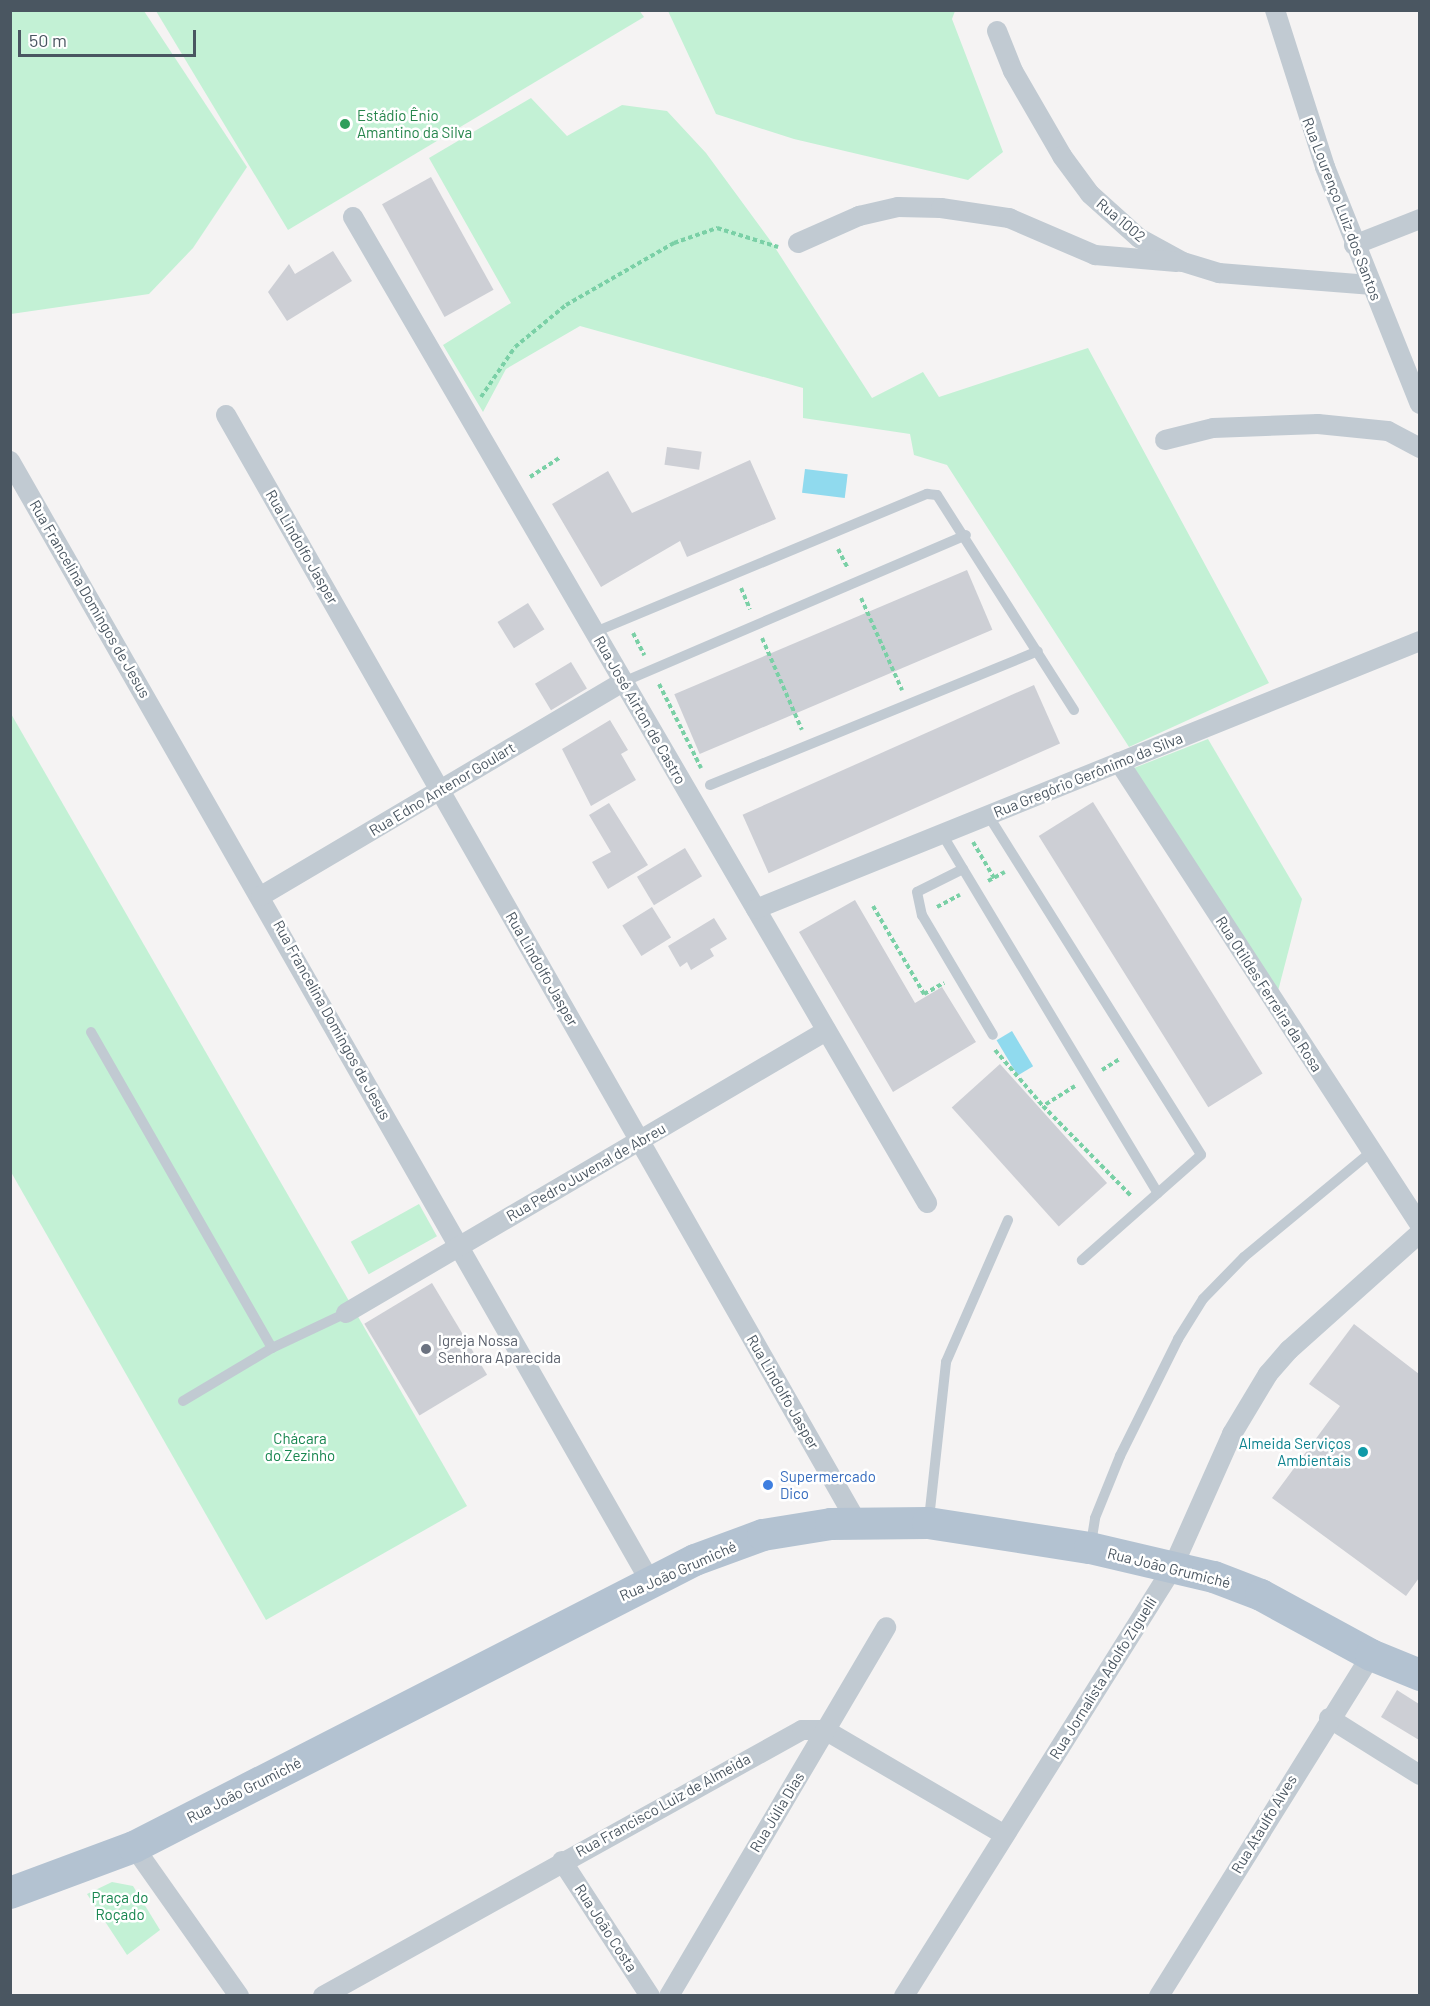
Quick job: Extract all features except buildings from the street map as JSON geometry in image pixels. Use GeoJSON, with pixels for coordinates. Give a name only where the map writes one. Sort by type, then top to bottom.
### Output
{"type":"FeatureCollection","features":[{"type":"Feature","properties":{"kind":"main road","name":"Rua João Grumiché"},"geometry":{"type":"LineString","coordinates":[[10,1893],[134,1847],[650,1581],[763,1535],[831,1524],[928,1523],[1090,1548],[1214,1577],[1261,1595],[1371,1655],[1419,1675]]}},
{"type":"Feature","properties":{"kind":"street","name":"Rua Lourenço Luiz dos Santos"},"geometry":{"type":"LineString","coordinates":[[1275,10],[1315,140],[1354,245],[1419,404]]}},
{"type":"Feature","properties":{"kind":"street","name":"Rua 1002"},"geometry":{"type":"LineString","coordinates":[[997,31],[1026,96],[1090,194],[1139,238],[1183,262],[1239,276],[1370,285]]}},
{"type":"Feature","properties":{"kind":"street"},"geometry":{"type":"LineString","coordinates":[[798,243],[869,214],[898,207],[941,208],[1009,218],[1095,255],[1183,262]]}},
{"type":"Feature","properties":{"kind":"street","name":"Rua José Airton de Castro"},"geometry":{"type":"LineString","coordinates":[[353,217],[927,1203]]}},
{"type":"Feature","properties":{"kind":"street"},"geometry":{"type":"LineString","coordinates":[[1354,245],[1419,219]]}},
{"type":"Feature","properties":{"kind":"street","name":"Rua Lindolfo Jasper"},"geometry":{"type":"LineString","coordinates":[[226,415],[858,1524]]}},
{"type":"Feature","properties":{"kind":"street"},"geometry":{"type":"LineString","coordinates":[[1165,441],[1213,428],[1308,423],[1388,431],[1419,447]]}},
{"type":"Feature","properties":{"kind":"street","name":"Rua Francelina Domingos de Jesus"},"geometry":{"type":"LineString","coordinates":[[10,461],[261,896],[650,1581]]}},
{"type":"Feature","properties":{"kind":"street","name":"Rua Gregório Gerônimo da Silva"},"geometry":{"type":"LineString","coordinates":[[756,909],[1419,641]]}},
{"type":"Feature","properties":{"kind":"street","name":"Rua Edno Antenor Goulart"},"geometry":{"type":"LineString","coordinates":[[261,896],[624,682]]}},
{"type":"Feature","properties":{"kind":"street","name":"Rua Otildes Ferreira da Rosa"},"geometry":{"type":"LineString","coordinates":[[1119,762],[1419,1225]]}},
{"type":"Feature","properties":{"kind":"street","name":"Rua Pedro Juvenal de Abreu"},"geometry":{"type":"LineString","coordinates":[[346,1313],[826,1031]]}},
{"type":"Feature","properties":{"kind":"street","name":"Rua Jornalista Adolfo Ziguelli"},"geometry":{"type":"LineString","coordinates":[[904,1995],[1172,1569],[1232,1434],[1268,1374],[1289,1350],[1419,1233]]}},
{"type":"Feature","properties":{"kind":"street","name":"Rua Júlia Dias"},"geometry":{"type":"LineString","coordinates":[[669,1995],[886,1628]]}},
{"type":"Feature","properties":{"kind":"street","name":"Rua Ataulfo Alves"},"geometry":{"type":"LineString","coordinates":[[1159,1995],[1329,1718],[1371,1655]]}},
{"type":"Feature","properties":{"kind":"street"},"geometry":{"type":"LineString","coordinates":[[1329,1718],[1419,1775]]}},
{"type":"Feature","properties":{"kind":"street","name":"Rua Francisco Luiz de Almeida"},"geometry":{"type":"LineString","coordinates":[[323,1995],[785,1737],[802,1730],[825,1730]]}},
{"type":"Feature","properties":{"kind":"street"},"geometry":{"type":"LineString","coordinates":[[825,1730],[1005,1835]]}},
{"type":"Feature","properties":{"kind":"street"},"geometry":{"type":"LineString","coordinates":[[134,1847],[239,1995]]}},
{"type":"Feature","properties":{"kind":"street","name":"Rua João Costa"},"geometry":{"type":"LineString","coordinates":[[562,1861],[650,1995]]}},
{"type":"Feature","properties":{"kind":"lane"},"geometry":{"type":"LineString","coordinates":[[595,632],[927,494],[937,495],[966,535],[1074,710]]}},
{"type":"Feature","properties":{"kind":"lane"},"geometry":{"type":"LineString","coordinates":[[624,682],[966,535]]}},
{"type":"Feature","properties":{"kind":"lane"},"geometry":{"type":"LineString","coordinates":[[710,785],[1038,651]]}},
{"type":"Feature","properties":{"kind":"lane"},"geometry":{"type":"LineString","coordinates":[[988,815],[1201,1155],[1082,1260]]}},
{"type":"Feature","properties":{"kind":"lane"},"geometry":{"type":"LineString","coordinates":[[942,834],[1158,1193]]}},
{"type":"Feature","properties":{"kind":"lane"},"geometry":{"type":"LineString","coordinates":[[963,869],[917,892],[922,915],[993,1035]]}},
{"type":"Feature","properties":{"kind":"lane"},"geometry":{"type":"LineString","coordinates":[[91,1032],[272,1348]]}},
{"type":"Feature","properties":{"kind":"lane"},"geometry":{"type":"LineString","coordinates":[[1090,1548],[1095,1518],[1120,1456],[1178,1339],[1203,1299],[1244,1257],[1371,1152]]}},
{"type":"Feature","properties":{"kind":"lane"},"geometry":{"type":"LineString","coordinates":[[928,1523],[946,1362],[1008,1220]]}},
{"type":"Feature","properties":{"kind":"lane"},"geometry":{"type":"LineString","coordinates":[[183,1401],[272,1348],[346,1313]]}},
{"type":"Feature","properties":{"kind":"path"},"geometry":{"type":"LineString","coordinates":[[468,415],[524,340],[566,305],[674,243],[717,228],[775,248],[798,243]]}},
{"type":"Feature","properties":{"kind":"path"},"geometry":{"type":"LineString","coordinates":[[512,490],[559,458]]}},
{"type":"Feature","properties":{"kind":"path"},"geometry":{"type":"LineString","coordinates":[[832,534],[909,704]]}},
{"type":"Feature","properties":{"kind":"path"},"geometry":{"type":"LineString","coordinates":[[735,573],[809,744]]}},
{"type":"Feature","properties":{"kind":"path"},"geometry":{"type":"LineString","coordinates":[[626,619],[710,785]]}},
{"type":"Feature","properties":{"kind":"path"},"geometry":{"type":"LineString","coordinates":[[963,826],[994,878]]}},
{"type":"Feature","properties":{"kind":"path"},"geometry":{"type":"LineString","coordinates":[[1135,1050],[1043,1106],[1142,1208]]}},
{"type":"Feature","properties":{"kind":"green space","name":"Estádio Ênio Amantino da Silva"},"geometry":{"type":"Polygon","coordinates":[[[639,10],[644,17],[288,230],[156,11],[639,10]]]}},
{"type":"Feature","properties":{"kind":"green space"},"geometry":{"type":"Polygon","coordinates":[[[10,11],[144,11],[247,167],[193,248],[149,294],[11,314],[10,11]]]}},
{"type":"Feature","properties":{"kind":"green space"},"geometry":{"type":"Polygon","coordinates":[[[668,11],[955,11],[952,19],[1003,152],[968,180],[794,139],[716,114],[668,11]]]}},
{"type":"Feature","properties":{"kind":"green space"},"geometry":{"type":"Polygon","coordinates":[[[531,98],[567,136],[622,105],[667,111],[706,153],[772,243],[872,398],[923,372],[939,397],[1088,348],[1269,683],[1129,747],[947,465],[914,455],[910,434],[803,418],[803,388],[580,326],[506,369],[483,412],[443,345],[511,303],[429,158],[531,98]]]}},
{"type":"Feature","properties":{"kind":"green space","name":"Chácara do Zezinho"},"geometry":{"type":"Polygon","coordinates":[[[10,712],[467,1506],[266,1620],[11,1172],[10,712]]]}},
{"type":"Feature","properties":{"kind":"green space"},"geometry":{"type":"Polygon","coordinates":[[[1208,739],[1302,899],[1278,991],[1134,768],[1208,739]]]}},
{"type":"Feature","properties":{"kind":"green space"},"geometry":{"type":"Polygon","coordinates":[[[419,1204],[437,1236],[369,1274],[351,1242],[419,1204]]]}},
{"type":"Feature","properties":{"kind":"green space","name":"Praça do Roçado"},"geometry":{"type":"Polygon","coordinates":[[[112,1882],[133,1886],[160,1930],[127,1955],[87,1894],[112,1882]]]}},
{"type":"Feature","properties":{"kind":"water"},"geometry":{"type":"Polygon","coordinates":[[[805,469],[848,474],[845,498],[802,493],[805,469]]]}},
{"type":"Feature","properties":{"kind":"water"},"geometry":{"type":"Polygon","coordinates":[[[1012,1031],[1033,1066],[1018,1075],[997,1040],[1012,1031]]]}},
{"type":"Feature","properties":{"kind":"place","name":"Estádio Ênio Amantino da Silva"},"geometry":{"type":"Point","coordinates":[345,124]}},
{"type":"Feature","properties":{"kind":"place","name":"Igreja Nossa Senhora Aparecida"},"geometry":{"type":"Point","coordinates":[426,1349]}},
{"type":"Feature","properties":{"kind":"place","name":"Almeida Serviços Ambientais"},"geometry":{"type":"Point","coordinates":[1363,1452]}},
{"type":"Feature","properties":{"kind":"place","name":"Supermercado Dico"},"geometry":{"type":"Point","coordinates":[768,1485]}}]}
